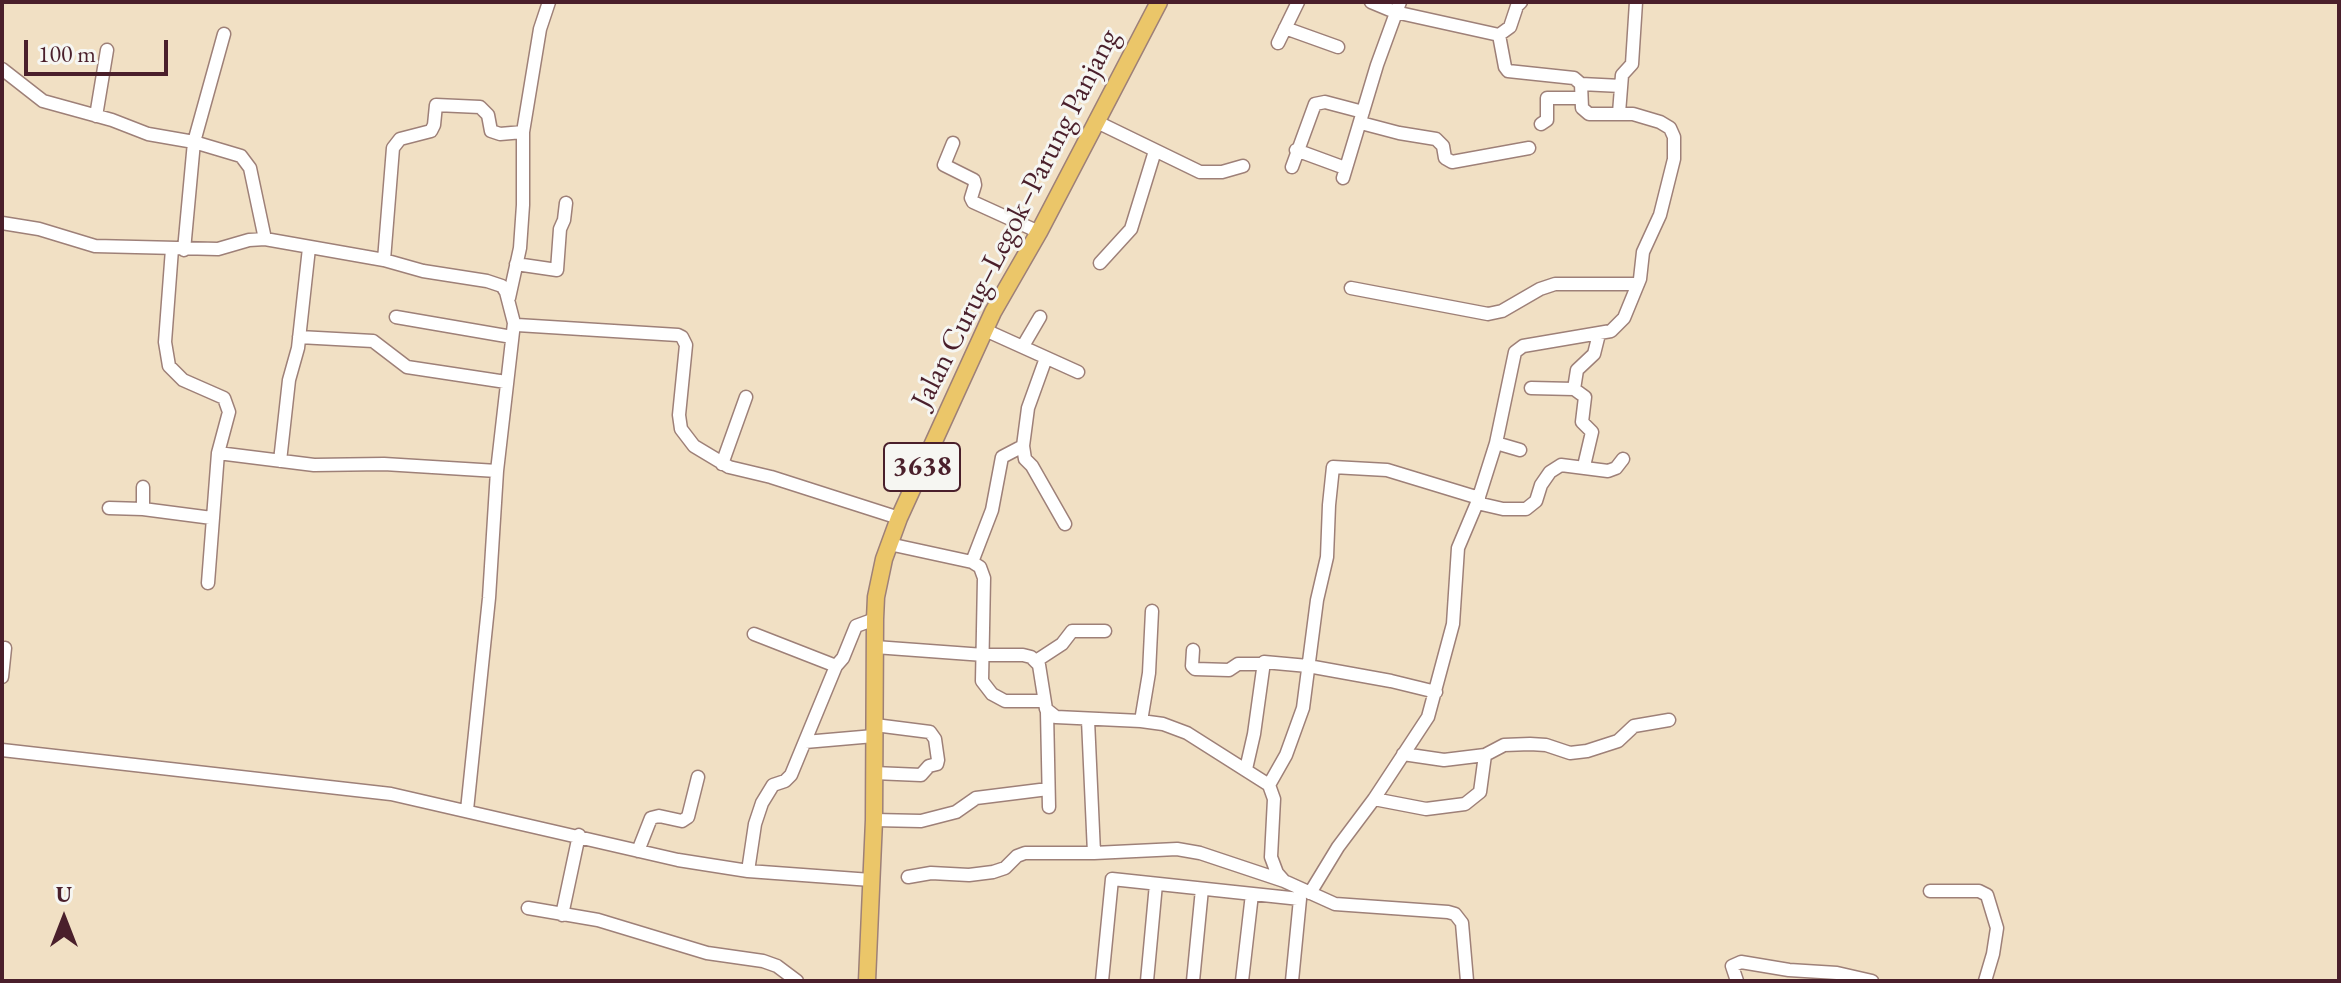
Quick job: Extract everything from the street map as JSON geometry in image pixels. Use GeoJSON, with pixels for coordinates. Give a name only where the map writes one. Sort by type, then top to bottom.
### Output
{"type":"FeatureCollection","features":[{"type":"Feature","properties":{"kind":"main road","name":"Jalan Curug–Legok–Parung Panjang"},"geometry":{"type":"LineString","coordinates":[[867,981],[874,820],[875,619],[879,579],[889,544],[985,330],[1159,2]]}},
{"type":"Feature","properties":{"kind":"street"},"geometry":{"type":"LineString","coordinates":[[509,298],[520,248],[523,132],[540,29],[549,2]]}},
{"type":"Feature","properties":{"kind":"street"},"geometry":{"type":"LineString","coordinates":[[1278,43],[1298,2]]}},
{"type":"Feature","properties":{"kind":"street"},"geometry":{"type":"LineString","coordinates":[[1371,2],[1499,35]]}},
{"type":"Feature","properties":{"kind":"street"},"geometry":{"type":"LineString","coordinates":[[1499,35],[1510,27],[1521,2]]}},
{"type":"Feature","properties":{"kind":"street"},"geometry":{"type":"LineString","coordinates":[[1619,113],[1622,75],[1632,64],[1636,2]]}},
{"type":"Feature","properties":{"kind":"street"},"geometry":{"type":"LineString","coordinates":[[1296,150],[1344,173],[1398,7]]}},
{"type":"Feature","properties":{"kind":"street"},"geometry":{"type":"LineString","coordinates":[[1285,28],[1338,47]]}},
{"type":"Feature","properties":{"kind":"street"},"geometry":{"type":"LineString","coordinates":[[208,583],[218,453],[229,412],[224,398],[183,380],[172,371],[166,354],[194,142],[224,34]]}},
{"type":"Feature","properties":{"kind":"street"},"geometry":{"type":"LineString","coordinates":[[1499,35],[1508,71],[1574,78],[1581,84],[1621,86]]}},
{"type":"Feature","properties":{"kind":"street"},"geometry":{"type":"LineString","coordinates":[[96,116],[107,50]]}},
{"type":"Feature","properties":{"kind":"street"},"geometry":{"type":"LineString","coordinates":[[2,69],[43,101],[148,134],[194,142],[245,159],[250,168],[265,239]]}},
{"type":"Feature","properties":{"kind":"street"},"geometry":{"type":"LineString","coordinates":[[1310,893],[1428,717],[1455,616],[1454,578],[1458,548],[1478,500],[1496,443],[1517,349],[1611,331],[1624,318],[1642,274],[1643,252],[1660,215],[1674,159],[1674,137],[1670,128],[1660,122],[1633,114],[1589,114],[1582,108],[1581,84]]}},
{"type":"Feature","properties":{"kind":"street"},"geometry":{"type":"LineString","coordinates":[[1541,124],[1547,120],[1547,98],[1581,98]]}},
{"type":"Feature","properties":{"kind":"street"},"geometry":{"type":"LineString","coordinates":[[1292,167],[1312,107],[1318,103],[1399,133],[1436,139],[1442,143],[1445,158],[1452,162],[1529,148]]}},
{"type":"Feature","properties":{"kind":"street"},"geometry":{"type":"LineString","coordinates":[[384,260],[393,148],[400,139],[431,131],[436,105],[480,107],[488,115],[491,131],[500,134],[523,132]]}},
{"type":"Feature","properties":{"kind":"street"},"geometry":{"type":"LineString","coordinates":[[1095,121],[1200,172],[1222,172],[1243,166]]}},
{"type":"Feature","properties":{"kind":"street"},"geometry":{"type":"LineString","coordinates":[[953,143],[944,165],[974,180],[973,202],[1039,232]]}},
{"type":"Feature","properties":{"kind":"street"},"geometry":{"type":"LineString","coordinates":[[1100,263],[1131,229],[1155,151]]}},
{"type":"Feature","properties":{"kind":"street"},"geometry":{"type":"LineString","coordinates":[[516,264],[557,270],[560,229],[566,203]]}},
{"type":"Feature","properties":{"kind":"street"},"geometry":{"type":"LineString","coordinates":[[2,223],[26,226],[95,246],[218,249],[265,239],[384,260],[502,286],[509,298],[514,323],[497,471],[489,598],[467,810]]}},
{"type":"Feature","properties":{"kind":"street"},"geometry":{"type":"LineString","coordinates":[[280,461],[309,248]]}},
{"type":"Feature","properties":{"kind":"street"},"geometry":{"type":"LineString","coordinates":[[1351,288],[1488,314],[1502,311],[1555,284],[1638,284]]}},
{"type":"Feature","properties":{"kind":"street"},"geometry":{"type":"LineString","coordinates":[[396,317],[512,337]]}},
{"type":"Feature","properties":{"kind":"street"},"geometry":{"type":"LineString","coordinates":[[1023,346],[1040,317]]}},
{"type":"Feature","properties":{"kind":"street"},"geometry":{"type":"LineString","coordinates":[[514,323],[682,337],[686,354],[680,397],[681,429],[694,446],[722,464],[899,518]]}},
{"type":"Feature","properties":{"kind":"street"},"geometry":{"type":"LineString","coordinates":[[985,330],[1078,372]]}},
{"type":"Feature","properties":{"kind":"street"},"geometry":{"type":"LineString","coordinates":[[1574,389],[1577,370],[1592,358],[1599,334]]}},
{"type":"Feature","properties":{"kind":"street"},"geometry":{"type":"LineString","coordinates":[[299,337],[373,341],[407,367],[506,382]]}},
{"type":"Feature","properties":{"kind":"street"},"geometry":{"type":"LineString","coordinates":[[1046,358],[1028,408],[1023,446],[1025,459],[1065,524]]}},
{"type":"Feature","properties":{"kind":"street"},"geometry":{"type":"LineString","coordinates":[[1531,388],[1574,389],[1585,397],[1582,422],[1593,435],[1584,466]]}},
{"type":"Feature","properties":{"kind":"street"},"geometry":{"type":"LineString","coordinates":[[722,464],[746,397]]}},
{"type":"Feature","properties":{"kind":"street"},"geometry":{"type":"LineString","coordinates":[[1496,443],[1520,450]]}},
{"type":"Feature","properties":{"kind":"street"},"geometry":{"type":"LineString","coordinates":[[972,562],[992,510],[1002,457],[1023,446]]}},
{"type":"Feature","properties":{"kind":"street"},"geometry":{"type":"LineString","coordinates":[[218,453],[314,465],[384,464],[497,471]]}},
{"type":"Feature","properties":{"kind":"street"},"geometry":{"type":"LineString","coordinates":[[1269,785],[1286,755],[1300,719],[1318,590],[1327,557],[1333,467],[1387,470],[1503,509],[1526,509],[1536,501],[1541,485],[1550,472],[1566,464],[1611,471],[1623,459]]}},
{"type":"Feature","properties":{"kind":"street"},"geometry":{"type":"LineString","coordinates":[[143,487],[143,509]]}},
{"type":"Feature","properties":{"kind":"street"},"geometry":{"type":"LineString","coordinates":[[109,508],[212,518]]}},
{"type":"Feature","properties":{"kind":"street"},"geometry":{"type":"LineString","coordinates":[[889,544],[972,562],[980,567],[984,578],[982,681],[998,699],[1046,706],[1056,717],[1163,724],[1187,733],[1269,785],[1274,799],[1271,857],[1284,881]]}},
{"type":"Feature","properties":{"kind":"street"},"geometry":{"type":"LineString","coordinates":[[1141,721],[1149,673],[1152,611]]}},
{"type":"Feature","properties":{"kind":"street"},"geometry":{"type":"LineString","coordinates":[[748,871],[758,810],[773,785],[791,775],[856,626],[875,619]]}},
{"type":"Feature","properties":{"kind":"street"},"geometry":{"type":"LineString","coordinates":[[1036,661],[1062,644],[1072,631],[1105,631]]}},
{"type":"Feature","properties":{"kind":"street"},"geometry":{"type":"LineString","coordinates":[[754,634],[836,666]]}},
{"type":"Feature","properties":{"kind":"street"},"geometry":{"type":"LineString","coordinates":[[875,647],[1023,655],[1036,661],[1041,670],[1046,706],[1049,807]]}},
{"type":"Feature","properties":{"kind":"street"},"geometry":{"type":"LineString","coordinates":[[2,677],[5,648]]}},
{"type":"Feature","properties":{"kind":"street"},"geometry":{"type":"LineString","coordinates":[[1193,650],[1192,666],[1195,669],[1229,670],[1238,664],[1268,662],[1308,666],[1436,692]]}},
{"type":"Feature","properties":{"kind":"street"},"geometry":{"type":"LineString","coordinates":[[1246,769],[1254,734],[1262,664]]}},
{"type":"Feature","properties":{"kind":"street"},"geometry":{"type":"LineString","coordinates":[[1088,720],[1094,853]]}},
{"type":"Feature","properties":{"kind":"street"},"geometry":{"type":"LineString","coordinates":[[1403,754],[1444,760],[1485,755],[1504,745],[1546,745],[1570,753],[1587,751],[1618,741],[1634,726],[1669,720]]}},
{"type":"Feature","properties":{"kind":"street"},"geometry":{"type":"LineString","coordinates":[[805,742],[874,731],[930,732],[935,739],[937,764],[929,766],[921,775],[874,773]]}},
{"type":"Feature","properties":{"kind":"street"},"geometry":{"type":"LineString","coordinates":[[2,750],[342,786],[467,810],[638,851],[748,871],[871,880]]}},
{"type":"Feature","properties":{"kind":"street"},"geometry":{"type":"LineString","coordinates":[[1374,799],[1426,809],[1465,804],[1480,792],[1485,755]]}},
{"type":"Feature","properties":{"kind":"street"},"geometry":{"type":"LineString","coordinates":[[638,851],[651,818],[687,819],[698,777]]}},
{"type":"Feature","properties":{"kind":"street"},"geometry":{"type":"LineString","coordinates":[[874,820],[921,821],[956,812],[970,799],[1048,789]]}},
{"type":"Feature","properties":{"kind":"street"},"geometry":{"type":"LineString","coordinates":[[562,915],[579,835]]}},
{"type":"Feature","properties":{"kind":"street"},"geometry":{"type":"LineString","coordinates":[[908,877],[931,873],[969,875],[993,872],[1005,868],[1025,853],[1189,849],[1284,881],[1323,900],[1350,907],[1455,914],[1462,923],[1467,981]]}},
{"type":"Feature","properties":{"kind":"street"},"geometry":{"type":"LineString","coordinates":[[1102,981],[1112,879],[1300,899],[1292,981]]}},
{"type":"Feature","properties":{"kind":"street"},"geometry":{"type":"LineString","coordinates":[[1147,981],[1156,884]]}},
{"type":"Feature","properties":{"kind":"street"},"geometry":{"type":"LineString","coordinates":[[1193,981],[1202,889]]}},
{"type":"Feature","properties":{"kind":"street"},"geometry":{"type":"LineString","coordinates":[[1930,891],[1979,891],[1987,895],[1997,928],[1985,981]]}},
{"type":"Feature","properties":{"kind":"street"},"geometry":{"type":"LineString","coordinates":[[1242,981],[1252,894]]}},
{"type":"Feature","properties":{"kind":"street"},"geometry":{"type":"LineString","coordinates":[[528,908],[611,923],[707,953],[777,966],[797,981]]}},
{"type":"Feature","properties":{"kind":"street"},"geometry":{"type":"LineString","coordinates":[[1737,981],[1732,966],[1741,962],[1789,970],[1837,973],[1872,981]]}},
{"type":"Feature","properties":{"kind":"street"},"geometry":{"type":"LineString","coordinates":[[775,981],[777,966]]}}]}
